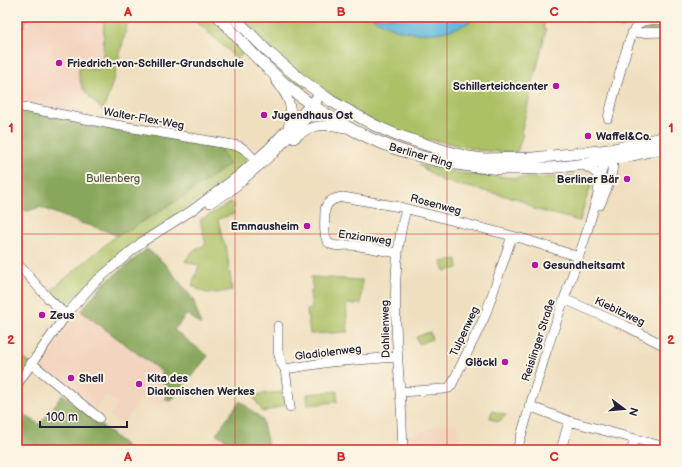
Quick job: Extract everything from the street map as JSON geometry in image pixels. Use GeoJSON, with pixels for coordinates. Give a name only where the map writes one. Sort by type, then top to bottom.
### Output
{"type":"FeatureCollection","features":[{"type":"Feature","properties":{"kind":"main road","name":"Berliner Ring"},"geometry":{"type":"LineString","coordinates":[[219,17],[268,69],[312,105],[352,130],[368,138],[431,160],[462,166],[520,170],[582,164],[609,157],[665,138]]}},
{"type":"Feature","properties":{"kind":"main road","name":"Berliner Ring"},"geometry":{"type":"LineString","coordinates":[[234,17],[269,53],[298,78],[320,94],[350,112],[394,134],[442,150],[468,157],[500,159],[609,157],[665,147]]}},
{"type":"Feature","properties":{"kind":"street"},"geometry":{"type":"LineString","coordinates":[[608,118],[634,30],[638,24],[645,20],[665,20]]}},
{"type":"Feature","properties":{"kind":"street"},"geometry":{"type":"LineString","coordinates":[[634,30],[665,32]]}},
{"type":"Feature","properties":{"kind":"street"},"geometry":{"type":"LineString","coordinates":[[268,69],[289,101],[291,112],[286,130]]}},
{"type":"Feature","properties":{"kind":"street"},"geometry":{"type":"LineString","coordinates":[[17,384],[66,316],[94,283],[142,242],[191,211],[204,206],[229,192],[258,163],[286,130],[312,105],[320,94]]}},
{"type":"Feature","properties":{"kind":"street"},"geometry":{"type":"LineString","coordinates":[[274,153],[309,116],[312,105]]}},
{"type":"Feature","properties":{"kind":"street","name":"Walter-Flex-Weg"},"geometry":{"type":"LineString","coordinates":[[17,106],[239,146],[258,163]]}},
{"type":"Feature","properties":{"kind":"street"},"geometry":{"type":"LineString","coordinates":[[258,163],[289,144],[300,134],[310,128],[320,125],[352,130]]}},
{"type":"Feature","properties":{"kind":"street","name":"Reislinger Straße"},"geometry":{"type":"LineString","coordinates":[[517,450],[546,352],[585,238],[598,194],[600,177],[609,157]]}},
{"type":"Feature","properties":{"kind":"street","name":"Reislinger Straße"},"geometry":{"type":"LineString","coordinates":[[585,238],[596,215],[611,176],[609,157]]}},
{"type":"Feature","properties":{"kind":"street"},"geometry":{"type":"LineString","coordinates":[[582,164],[600,177]]}},
{"type":"Feature","properties":{"kind":"street","name":"Rosenweg"},"geometry":{"type":"LineString","coordinates":[[330,244],[326,240],[325,209],[330,202],[336,198],[343,198],[406,209],[512,236],[579,257]]}},
{"type":"Feature","properties":{"kind":"street","name":"Dahlienweg"},"geometry":{"type":"LineString","coordinates":[[403,450],[397,357],[396,303],[398,253],[406,209]]}},
{"type":"Feature","properties":{"kind":"street","name":"Tulpenweg"},"geometry":{"type":"LineString","coordinates":[[400,392],[444,389],[449,388],[452,384],[485,316],[512,236]]}},
{"type":"Feature","properties":{"kind":"street","name":"Enzianweg"},"geometry":{"type":"LineString","coordinates":[[330,244],[335,246],[364,247],[398,253]]}},
{"type":"Feature","properties":{"kind":"street"},"geometry":{"type":"LineString","coordinates":[[17,263],[21,274],[66,316]]}},
{"type":"Feature","properties":{"kind":"street","name":"Kiebitzweg"},"geometry":{"type":"LineString","coordinates":[[564,299],[626,326],[665,346]]}},
{"type":"Feature","properties":{"kind":"street","name":"Gladiolenweg"},"geometry":{"type":"LineString","coordinates":[[278,326],[278,351],[280,363],[285,369],[290,407]]}},
{"type":"Feature","properties":{"kind":"street","name":"Gladiolenweg"},"geometry":{"type":"LineString","coordinates":[[285,369],[330,362],[397,357]]}},
{"type":"Feature","properties":{"kind":"street"},"geometry":{"type":"LineString","coordinates":[[31,363],[99,418]]}},
{"type":"Feature","properties":{"kind":"street"},"geometry":{"type":"LineString","coordinates":[[530,406],[569,420],[665,448]]}},
{"type":"Feature","properties":{"kind":"street"},"geometry":{"type":"LineString","coordinates":[[561,450],[569,420]]}},
{"type":"Feature","properties":{"kind":"street"},"geometry":{"type":"LineString","coordinates":[[632,450],[634,439]]}},
{"type":"Feature","properties":{"kind":"shaded area","name":"Friedrich-von-Schiller-Grundschule"},"geometry":{"type":"Polygon","coordinates":[[[17,17],[104,17],[103,59],[100,71],[79,68],[80,81],[86,93],[61,115],[17,105],[17,17]]]}},
{"type":"Feature","properties":{"kind":"shaded area"},"geometry":{"type":"Polygon","coordinates":[[[81,311],[162,372],[166,400],[161,408],[144,396],[122,425],[110,416],[118,404],[106,395],[93,412],[39,367],[81,311]]]}},
{"type":"Feature","properties":{"kind":"shaded area"},"geometry":{"type":"Polygon","coordinates":[[[445,423],[446,425],[458,425],[458,450],[410,450],[409,434],[423,431],[445,423]]]}},
{"type":"Feature","properties":{"kind":"shaded area"},"geometry":{"type":"Polygon","coordinates":[[[216,434],[236,445],[235,450],[204,450],[216,434]]]}},
{"type":"Feature","properties":{"kind":"green space"},"geometry":{"type":"Polygon","coordinates":[[[17,17],[27,17],[24,27],[17,25],[17,17]]]}},
{"type":"Feature","properties":{"kind":"green space"},"geometry":{"type":"Polygon","coordinates":[[[104,17],[129,17],[114,78],[103,111],[83,87],[80,81],[79,68],[100,70],[103,59],[104,17]]]}},
{"type":"Feature","properties":{"kind":"green space"},"geometry":{"type":"Polygon","coordinates":[[[192,17],[214,17],[244,53],[237,59],[192,17]]]}},
{"type":"Feature","properties":{"kind":"green space"},"geometry":{"type":"Polygon","coordinates":[[[223,17],[231,17],[306,88],[302,93],[265,60],[223,17]]]}},
{"type":"Feature","properties":{"kind":"green space"},"geometry":{"type":"Polygon","coordinates":[[[241,17],[547,17],[544,23],[544,28],[546,30],[521,133],[523,134],[517,152],[478,150],[417,138],[383,127],[337,100],[276,54],[241,17]]]}},
{"type":"Feature","properties":{"kind":"green space"},"geometry":{"type":"Polygon","coordinates":[[[572,17],[636,17],[627,26],[621,28],[601,21],[590,22],[572,17]]]}},
{"type":"Feature","properties":{"kind":"green space"},"geometry":{"type":"Polygon","coordinates":[[[665,21],[665,30],[639,30],[640,25],[665,21]]]}},
{"type":"Feature","properties":{"kind":"green space","name":"Bullenberg"},"geometry":{"type":"Polygon","coordinates":[[[17,106],[215,142],[230,164],[181,198],[127,231],[117,235],[80,223],[40,207],[28,211],[17,208],[17,106]]]}},
{"type":"Feature","properties":{"kind":"green space"},"geometry":{"type":"Polygon","coordinates":[[[215,142],[238,149],[247,158],[239,171],[151,232],[114,260],[63,307],[48,293],[117,235],[127,231],[181,198],[229,164],[215,142]]]}},
{"type":"Feature","properties":{"kind":"green space"},"geometry":{"type":"Polygon","coordinates":[[[419,165],[458,173],[516,178],[581,175],[587,179],[591,186],[580,221],[534,209],[519,199],[442,181],[419,165]]]}},
{"type":"Feature","properties":{"kind":"green space"},"geometry":{"type":"Polygon","coordinates":[[[232,202],[235,207],[232,209],[234,214],[218,219],[223,242],[226,245],[232,290],[207,293],[192,285],[199,266],[185,261],[192,252],[206,244],[200,220],[232,202]]]}},
{"type":"Feature","properties":{"kind":"green space"},"geometry":{"type":"Polygon","coordinates":[[[147,249],[165,264],[193,299],[201,325],[187,314],[174,330],[208,356],[171,401],[166,400],[162,372],[81,311],[103,284],[147,249]]]}},
{"type":"Feature","properties":{"kind":"green space"},"geometry":{"type":"Polygon","coordinates":[[[457,259],[458,268],[445,271],[441,262],[457,259]]]}},
{"type":"Feature","properties":{"kind":"green space"},"geometry":{"type":"Polygon","coordinates":[[[311,277],[362,280],[361,304],[346,304],[348,332],[310,334],[307,310],[312,309],[310,292],[313,291],[311,277]]]}},
{"type":"Feature","properties":{"kind":"green space"},"geometry":{"type":"Polygon","coordinates":[[[430,332],[432,339],[419,344],[416,337],[430,332]]]}},
{"type":"Feature","properties":{"kind":"green space"},"geometry":{"type":"Polygon","coordinates":[[[23,358],[37,369],[17,397],[17,366],[23,358]]]}},
{"type":"Feature","properties":{"kind":"green space"},"geometry":{"type":"Polygon","coordinates":[[[337,391],[337,402],[308,405],[307,394],[337,391]]]}},
{"type":"Feature","properties":{"kind":"green space"},"geometry":{"type":"Polygon","coordinates":[[[283,392],[285,405],[263,412],[252,395],[283,392]]]}},
{"type":"Feature","properties":{"kind":"green space"},"geometry":{"type":"Polygon","coordinates":[[[63,394],[131,450],[17,450],[17,410],[40,425],[63,394]]]}},
{"type":"Feature","properties":{"kind":"green space"},"geometry":{"type":"Polygon","coordinates":[[[240,401],[262,419],[269,450],[235,450],[236,445],[216,434],[240,401]]]}},
{"type":"Feature","properties":{"kind":"green space"},"geometry":{"type":"Polygon","coordinates":[[[492,411],[506,415],[498,422],[490,418],[492,411]]]}},
{"type":"Feature","properties":{"kind":"water"},"geometry":{"type":"Polygon","coordinates":[[[372,17],[478,17],[452,29],[425,34],[397,29],[372,17]]]}},
{"type":"Feature","properties":{"kind":"place","name":"Friedrich-von-Schiller-Grundschule"},"geometry":{"type":"Point","coordinates":[59,63]}},
{"type":"Feature","properties":{"kind":"place","name":"Schillerteichcenter"},"geometry":{"type":"Point","coordinates":[556,86]}},
{"type":"Feature","properties":{"kind":"place","name":"Jugendhaus Ost"},"geometry":{"type":"Point","coordinates":[264,115]}},
{"type":"Feature","properties":{"kind":"place","name":"Waffel&Co."},"geometry":{"type":"Point","coordinates":[588,136]}},
{"type":"Feature","properties":{"kind":"place","name":"Berliner Bär"},"geometry":{"type":"Point","coordinates":[627,179]}},
{"type":"Feature","properties":{"kind":"place","name":"Emmausheim"},"geometry":{"type":"Point","coordinates":[307,226]}},
{"type":"Feature","properties":{"kind":"place","name":"Gesundheitsamt"},"geometry":{"type":"Point","coordinates":[535,265]}},
{"type":"Feature","properties":{"kind":"place","name":"Zeus"},"geometry":{"type":"Point","coordinates":[42,315]}},
{"type":"Feature","properties":{"kind":"place","name":"Glöckl"},"geometry":{"type":"Point","coordinates":[505,362]}},
{"type":"Feature","properties":{"kind":"place","name":"Shell"},"geometry":{"type":"Point","coordinates":[71,378]}},
{"type":"Feature","properties":{"kind":"place","name":"Kita des Diakonischen Werkes"},"geometry":{"type":"Point","coordinates":[139,384]}}]}
